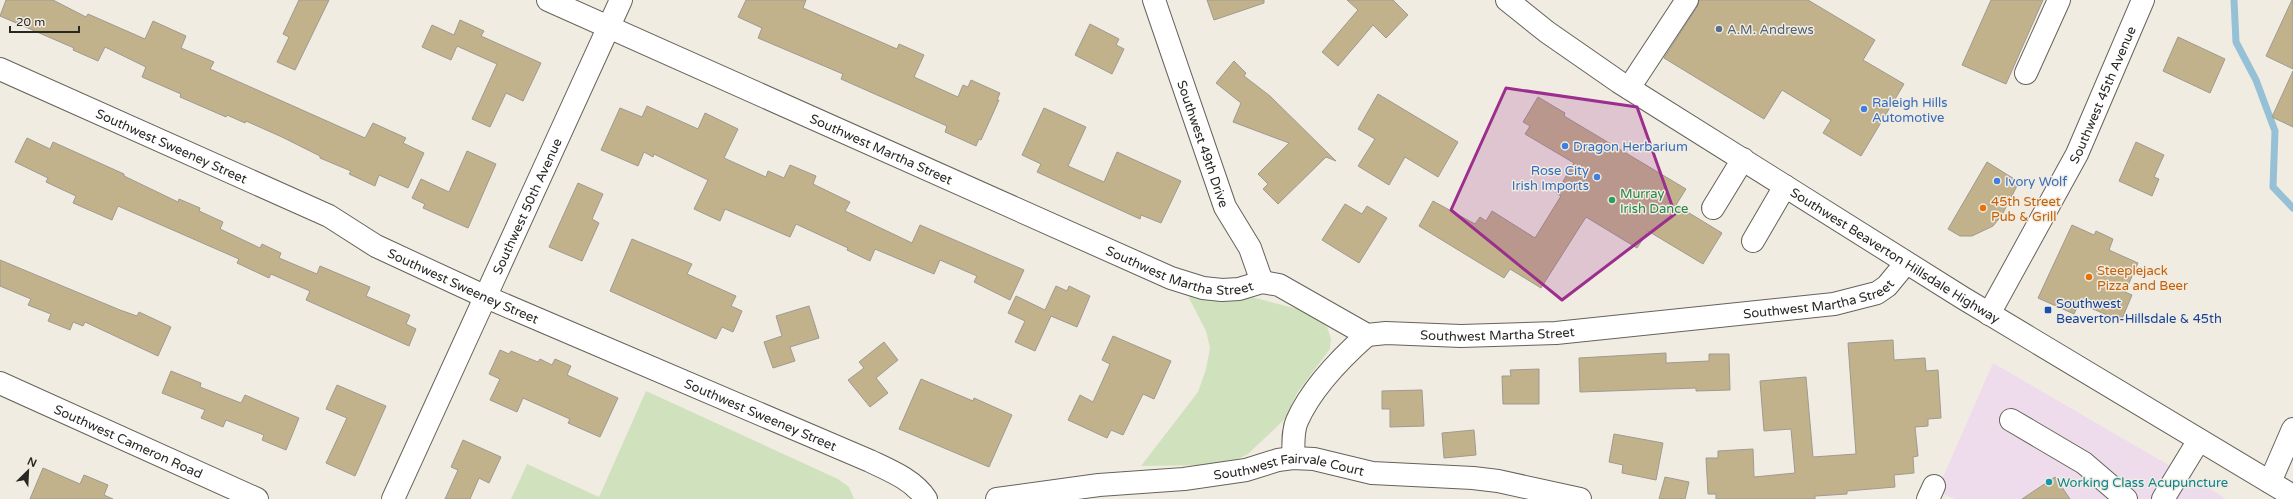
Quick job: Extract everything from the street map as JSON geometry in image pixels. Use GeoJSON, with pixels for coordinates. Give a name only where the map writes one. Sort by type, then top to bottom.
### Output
{"type":"FeatureCollection","features":[{"type":"Feature","properties":{"kind":"street","name":"Southwest Martha Street"},"geometry":{"type":"LineString","coordinates":[[548,0],[1171,278],[1204,288],[1222,290],[1239,289],[1262,282],[1279,285],[1367,335],[1386,333],[1462,336],[1556,332],[1834,304],[1877,293],[1887,286],[1906,262]]}},
{"type":"Feature","properties":{"kind":"street","name":"Southwest 50th Avenue"},"geometry":{"type":"LineString","coordinates":[[393,499],[621,0]]}},
{"type":"Feature","properties":{"kind":"street","name":"Southwest 49th Drive"},"geometry":{"type":"LineString","coordinates":[[1154,0],[1225,207],[1250,248],[1262,282]]}},
{"type":"Feature","properties":{"kind":"street","name":"Southwest Beaverton Hillsdale Highway"},"geometry":{"type":"LineString","coordinates":[[1507,0],[1547,32],[1629,88],[1989,314],[2293,496]]}},
{"type":"Feature","properties":{"kind":"street"},"geometry":{"type":"LineString","coordinates":[[1629,88],[1687,0]]}},
{"type":"Feature","properties":{"kind":"street"},"geometry":{"type":"LineString","coordinates":[[2026,74],[2059,0]]}},
{"type":"Feature","properties":{"kind":"street","name":"Southwest 45th Avenue"},"geometry":{"type":"LineString","coordinates":[[1989,314],[2077,154],[2141,1]]}},
{"type":"Feature","properties":{"kind":"street","name":"Southwest Sweeney Street"},"geometry":{"type":"LineString","coordinates":[[0,69],[329,216],[376,246],[486,297],[870,461],[908,481],[922,492],[926,499]]}},
{"type":"Feature","properties":{"kind":"street"},"geometry":{"type":"LineString","coordinates":[[1713,208],[1743,159]]}},
{"type":"Feature","properties":{"kind":"street"},"geometry":{"type":"LineString","coordinates":[[1753,241],[1785,186]]}},
{"type":"Feature","properties":{"kind":"street"},"geometry":{"type":"LineString","coordinates":[[1293,458],[1294,433],[1297,422],[1304,410],[1330,372],[1367,335]]}},
{"type":"Feature","properties":{"kind":"street","name":"Southwest Cameron Road"},"geometry":{"type":"LineString","coordinates":[[0,383],[258,499]]}},
{"type":"Feature","properties":{"kind":"street"},"geometry":{"type":"LineString","coordinates":[[2011,420],[2084,463],[2126,499]]}},
{"type":"Feature","properties":{"kind":"street"},"geometry":{"type":"LineString","coordinates":[[2270,482],[2293,428]]}},
{"type":"Feature","properties":{"kind":"street"},"geometry":{"type":"LineString","coordinates":[[2163,499],[2199,440]]}},
{"type":"Feature","properties":{"kind":"street","name":"Southwest Fairvale Court"},"geometry":{"type":"LineString","coordinates":[[997,499],[1099,485],[1200,477],[1246,470],[1278,460],[1293,458],[1314,459],[1372,473],[1473,478],[1498,481],[1580,499]]}},
{"type":"Feature","properties":{"kind":"highlighted area"},"geometry":{"type":"Polygon","coordinates":[[[1506,88],[1637,107],[1675,214],[1562,300],[1451,210],[1506,88]]]}},
{"type":"Feature","properties":{"kind":"shaded area"},"geometry":{"type":"Polygon","coordinates":[[[1993,363],[2226,499],[1955,499],[1937,491],[1993,363]]]}},
{"type":"Feature","properties":{"kind":"green space"},"geometry":{"type":"Polygon","coordinates":[[[1221,294],[1252,297],[1305,311],[1321,321],[1327,327],[1331,339],[1330,349],[1297,393],[1285,419],[1248,454],[1234,461],[1216,465],[1141,466],[1198,392],[1206,369],[1210,348],[1206,331],[1188,296],[1221,294]]]}},
{"type":"Feature","properties":{"kind":"green space"},"geometry":{"type":"Polygon","coordinates":[[[646,391],[838,479],[849,487],[854,499],[511,499],[527,464],[599,497],[646,391]]]}},
{"type":"Feature","properties":{"kind":"building"},"geometry":{"type":"Polygon","coordinates":[[[6,0],[53,0],[86,17],[88,14],[145,39],[153,21],[186,36],[181,48],[214,62],[210,69],[365,138],[373,123],[406,138],[403,143],[424,153],[408,188],[379,175],[375,186],[349,174],[351,171],[320,158],[320,156],[282,137],[246,121],[245,123],[227,115],[226,117],[180,97],[181,94],[142,77],[146,67],[105,47],[98,61],[73,50],[74,48],[0,16],[6,0]]]}},
{"type":"Feature","properties":{"kind":"building"},"geometry":{"type":"Polygon","coordinates":[[[299,0],[329,0],[295,70],[277,62],[289,37],[283,34],[299,0]]]}},
{"type":"Feature","properties":{"kind":"building"},"geometry":{"type":"Polygon","coordinates":[[[746,0],[806,0],[803,8],[897,49],[899,44],[924,55],[914,77],[958,97],[963,85],[968,87],[971,80],[1000,93],[997,100],[999,100],[981,140],[979,139],[976,146],[945,132],[947,126],[841,79],[843,74],[758,38],[762,28],[738,17],[746,0]]]}},
{"type":"Feature","properties":{"kind":"building"},"geometry":{"type":"Polygon","coordinates":[[[1207,0],[1264,0],[1264,3],[1214,20],[1207,0]]]}},
{"type":"Feature","properties":{"kind":"building"},"geometry":{"type":"Polygon","coordinates":[[[1347,0],[1393,0],[1408,15],[1386,38],[1373,25],[1338,66],[1322,52],[1358,10],[1347,0]]]}},
{"type":"Feature","properties":{"kind":"building"},"geometry":{"type":"Polygon","coordinates":[[[1699,0],[1808,0],[1875,40],[1863,60],[1904,84],[1861,156],[1823,133],[1831,120],[1782,90],[1764,119],[1664,58],[1697,7],[1699,0]]]}},
{"type":"Feature","properties":{"kind":"building"},"geometry":{"type":"Polygon","coordinates":[[[1991,0],[2043,0],[2006,84],[1962,65],[1991,0]]]}},
{"type":"Feature","properties":{"kind":"building"},"geometry":{"type":"Polygon","coordinates":[[[2293,0],[2293,69],[2266,56],[2293,0]]]}},
{"type":"Feature","properties":{"kind":"building"},"geometry":{"type":"Polygon","coordinates":[[[460,20],[484,31],[481,36],[541,63],[523,101],[506,93],[490,127],[472,119],[497,64],[457,46],[451,60],[422,47],[432,25],[454,35],[460,20]]]}},
{"type":"Feature","properties":{"kind":"building"},"geometry":{"type":"Polygon","coordinates":[[[1090,24],[1119,39],[1116,45],[1124,49],[1112,74],[1075,55],[1090,24]]]}},
{"type":"Feature","properties":{"kind":"building"},"geometry":{"type":"Polygon","coordinates":[[[2178,37],[2225,59],[2210,93],[2163,71],[2178,37]]]}},
{"type":"Feature","properties":{"kind":"building"},"geometry":{"type":"Polygon","coordinates":[[[1234,61],[1246,73],[1244,76],[1270,96],[1336,161],[1326,157],[1278,204],[1263,189],[1268,184],[1258,174],[1289,143],[1233,122],[1241,103],[1216,83],[1234,61]]]}},
{"type":"Feature","properties":{"kind":"building"},"geometry":{"type":"Polygon","coordinates":[[[2293,71],[2293,127],[2272,117],[2293,71]]]}},
{"type":"Feature","properties":{"kind":"building"},"geometry":{"type":"Polygon","coordinates":[[[1378,94],[1458,142],[1438,177],[1405,157],[1389,185],[1358,166],[1375,139],[1358,129],[1378,94]]]}},
{"type":"Feature","properties":{"kind":"building"},"geometry":{"type":"Polygon","coordinates":[[[1538,97],[1565,113],[1564,116],[1686,189],[1676,205],[1722,233],[1703,264],[1648,231],[1637,248],[1586,217],[1541,288],[1510,269],[1504,278],[1419,226],[1433,201],[1475,224],[1480,217],[1486,221],[1492,211],[1535,238],[1561,196],[1556,193],[1574,163],[1525,134],[1530,126],[1523,122],[1538,97]]]}},
{"type":"Feature","properties":{"kind":"building"},"geometry":{"type":"Polygon","coordinates":[[[647,106],[698,129],[705,113],[738,129],[724,158],[766,177],[768,171],[784,178],[790,165],[816,176],[813,184],[850,202],[845,211],[912,243],[920,225],[1024,270],[1010,300],[974,282],[977,276],[940,260],[934,274],[875,249],[870,261],[847,250],[848,248],[796,224],[790,237],[725,209],[720,221],[694,209],[708,180],[654,154],[653,157],[644,152],[638,166],[601,150],[620,108],[642,117],[647,106]]]}},
{"type":"Feature","properties":{"kind":"building"},"geometry":{"type":"Polygon","coordinates":[[[1044,108],[1086,127],[1068,166],[1104,182],[1117,152],[1181,181],[1161,223],[1141,215],[1140,219],[1037,172],[1041,164],[1022,155],[1044,108]]]}},
{"type":"Feature","properties":{"kind":"building"},"geometry":{"type":"Polygon","coordinates":[[[27,138],[50,149],[53,142],[124,174],[124,176],[178,202],[179,199],[200,208],[199,211],[223,222],[220,229],[260,248],[262,244],[281,253],[279,258],[317,274],[320,266],[370,287],[366,296],[410,315],[406,324],[416,329],[409,346],[306,300],[310,291],[271,274],[269,278],[237,263],[239,259],[118,206],[112,220],[73,203],[76,196],[46,182],[48,178],[15,162],[27,138]]]}},
{"type":"Feature","properties":{"kind":"building"},"geometry":{"type":"Polygon","coordinates":[[[2136,142],[2164,155],[2154,177],[2159,179],[2152,196],[2119,181],[2136,142]]]}},
{"type":"Feature","properties":{"kind":"building"},"geometry":{"type":"Polygon","coordinates":[[[467,151],[496,164],[468,228],[423,208],[425,204],[412,198],[421,179],[449,192],[467,151]]]}},
{"type":"Feature","properties":{"kind":"building","name":"45th Street Pub & Grill"},"geometry":{"type":"Polygon","coordinates":[[[1987,162],[2019,182],[2002,215],[1993,226],[1972,236],[1960,236],[1948,229],[1987,162]]]}},
{"type":"Feature","properties":{"kind":"building"},"geometry":{"type":"Polygon","coordinates":[[[578,183],[603,194],[592,219],[599,223],[582,261],[549,247],[578,183]]]}},
{"type":"Feature","properties":{"kind":"building"},"geometry":{"type":"Polygon","coordinates":[[[1345,204],[1362,214],[1367,206],[1387,218],[1359,263],[1322,240],[1345,204]]]}},
{"type":"Feature","properties":{"kind":"building","name":"Steeplejack Pizza and Beer"},"geometry":{"type":"Polygon","coordinates":[[[2072,225],[2094,235],[2096,231],[2113,239],[2109,250],[2138,263],[2125,292],[2132,295],[2121,321],[2079,303],[2074,314],[2038,298],[2072,225]]]}},
{"type":"Feature","properties":{"kind":"building"},"geometry":{"type":"Polygon","coordinates":[[[632,239],[692,264],[687,274],[736,296],[731,306],[742,311],[733,332],[722,327],[716,339],[610,291],[632,239]]]}},
{"type":"Feature","properties":{"kind":"building"},"geometry":{"type":"Polygon","coordinates":[[[0,260],[120,310],[137,316],[139,312],[171,327],[158,356],[85,322],[83,326],[73,322],[70,330],[48,321],[51,314],[28,305],[31,299],[0,286],[0,260]]]}},
{"type":"Feature","properties":{"kind":"building"},"geometry":{"type":"Polygon","coordinates":[[[1056,286],[1067,291],[1069,286],[1090,296],[1077,327],[1051,316],[1035,351],[1015,342],[1025,321],[1008,313],[1016,296],[1045,310],[1056,286]]]}},
{"type":"Feature","properties":{"kind":"building"},"geometry":{"type":"Polygon","coordinates":[[[809,306],[819,338],[790,347],[795,361],[773,368],[764,342],[782,336],[776,316],[809,306]]]}},
{"type":"Feature","properties":{"kind":"building"},"geometry":{"type":"Polygon","coordinates":[[[1113,336],[1171,361],[1154,399],[1143,394],[1123,435],[1111,430],[1107,438],[1068,420],[1080,395],[1093,402],[1110,364],[1102,360],[1113,336]]]}},
{"type":"Feature","properties":{"kind":"building"},"geometry":{"type":"Polygon","coordinates":[[[1893,340],[1894,360],[1925,358],[1926,371],[1938,370],[1941,418],[1928,419],[1928,426],[1915,427],[1918,456],[1913,457],[1914,473],[1894,475],[1895,487],[1847,491],[1847,494],[1815,496],[1815,499],[1716,499],[1716,494],[1708,494],[1706,458],[1718,458],[1718,451],[1753,449],[1754,477],[1795,473],[1791,429],[1764,431],[1760,381],[1806,377],[1813,457],[1856,454],[1848,343],[1893,340]]]}},
{"type":"Feature","properties":{"kind":"building"},"geometry":{"type":"Polygon","coordinates":[[[884,342],[898,360],[876,378],[888,393],[870,407],[848,380],[864,368],[859,362],[884,342]]]}},
{"type":"Feature","properties":{"kind":"building"},"geometry":{"type":"Polygon","coordinates":[[[500,350],[509,354],[511,351],[538,362],[540,359],[552,365],[555,359],[571,366],[567,375],[618,398],[600,437],[568,423],[570,419],[523,398],[517,412],[490,400],[500,379],[489,374],[500,350]]]}},
{"type":"Feature","properties":{"kind":"building"},"geometry":{"type":"Polygon","coordinates":[[[1666,353],[1666,363],[1709,361],[1709,354],[1729,354],[1730,390],[1696,391],[1696,388],[1580,392],[1579,358],[1666,353]]]}},
{"type":"Feature","properties":{"kind":"building"},"geometry":{"type":"Polygon","coordinates":[[[1539,369],[1539,404],[1503,404],[1502,376],[1511,376],[1510,370],[1539,369]]]}},
{"type":"Feature","properties":{"kind":"building"},"geometry":{"type":"Polygon","coordinates":[[[171,371],[201,383],[200,387],[241,403],[245,395],[299,418],[286,450],[262,440],[264,435],[226,420],[223,427],[201,418],[205,410],[162,393],[171,371]]]}},
{"type":"Feature","properties":{"kind":"building"},"geometry":{"type":"Polygon","coordinates":[[[921,379],[973,401],[974,398],[1012,415],[989,467],[899,429],[921,379]]]}},
{"type":"Feature","properties":{"kind":"building"},"geometry":{"type":"Polygon","coordinates":[[[337,385],[386,406],[355,476],[326,463],[347,418],[326,409],[337,385]]]}},
{"type":"Feature","properties":{"kind":"building"},"geometry":{"type":"Polygon","coordinates":[[[1422,390],[1424,426],[1390,427],[1390,409],[1382,409],[1382,391],[1422,390]]]}},
{"type":"Feature","properties":{"kind":"building"},"geometry":{"type":"Polygon","coordinates":[[[1474,430],[1476,455],[1444,458],[1442,433],[1474,430]]]}},
{"type":"Feature","properties":{"kind":"building"},"geometry":{"type":"Polygon","coordinates":[[[1614,434],[1663,443],[1656,480],[1622,473],[1623,465],[1609,462],[1614,434]]]}},
{"type":"Feature","properties":{"kind":"building"},"geometry":{"type":"Polygon","coordinates":[[[463,440],[501,457],[489,483],[479,478],[470,499],[445,499],[458,470],[451,467],[463,440]]]}},
{"type":"Feature","properties":{"kind":"building"},"geometry":{"type":"Polygon","coordinates":[[[43,468],[80,484],[84,475],[108,485],[104,495],[113,499],[30,499],[43,468]]]}},
{"type":"Feature","properties":{"kind":"building"},"geometry":{"type":"Polygon","coordinates":[[[1665,477],[1689,482],[1685,499],[1659,499],[1665,477]]]}},
{"type":"Feature","properties":{"kind":"building","name":"Working Class Acupuncture"},"geometry":{"type":"Polygon","coordinates":[[[2055,477],[2070,499],[2022,499],[2055,477]]]}},
{"type":"Feature","properties":{"kind":"waterway"},"geometry":{"type":"LineString","coordinates":[[2234,0],[2236,42],[2256,80],[2275,131],[2273,187],[2293,208]]}},
{"type":"Feature","properties":{"kind":"place","name":"A.M. Andrews"},"geometry":{"type":"Point","coordinates":[1719,29]}},
{"type":"Feature","properties":{"kind":"place","name":"Raleigh Hills Automotive"},"geometry":{"type":"Point","coordinates":[1864,109]}},
{"type":"Feature","properties":{"kind":"place","name":"Dragon Herbarium"},"geometry":{"type":"Point","coordinates":[1565,146]}},
{"type":"Feature","properties":{"kind":"place","name":"Rose City Irish Imports"},"geometry":{"type":"Point","coordinates":[1597,177]}},
{"type":"Feature","properties":{"kind":"place","name":"Ivory Wolf"},"geometry":{"type":"Point","coordinates":[1997,181]}},
{"type":"Feature","properties":{"kind":"place","name":"Murray Irish Dance"},"geometry":{"type":"Point","coordinates":[1612,200]}},
{"type":"Feature","properties":{"kind":"place","name":"45th Street Pub & Grill"},"geometry":{"type":"Point","coordinates":[1983,208]}},
{"type":"Feature","properties":{"kind":"place","name":"Steeplejack Pizza and Beer"},"geometry":{"type":"Point","coordinates":[2089,277]}},
{"type":"Feature","properties":{"kind":"place","name":"Southwest Beaverton-Hillsdale & 45th"},"geometry":{"type":"Point","coordinates":[2048,310]}},
{"type":"Feature","properties":{"kind":"place","name":"Working Class Acupuncture"},"geometry":{"type":"Point","coordinates":[2049,482]}}]}
